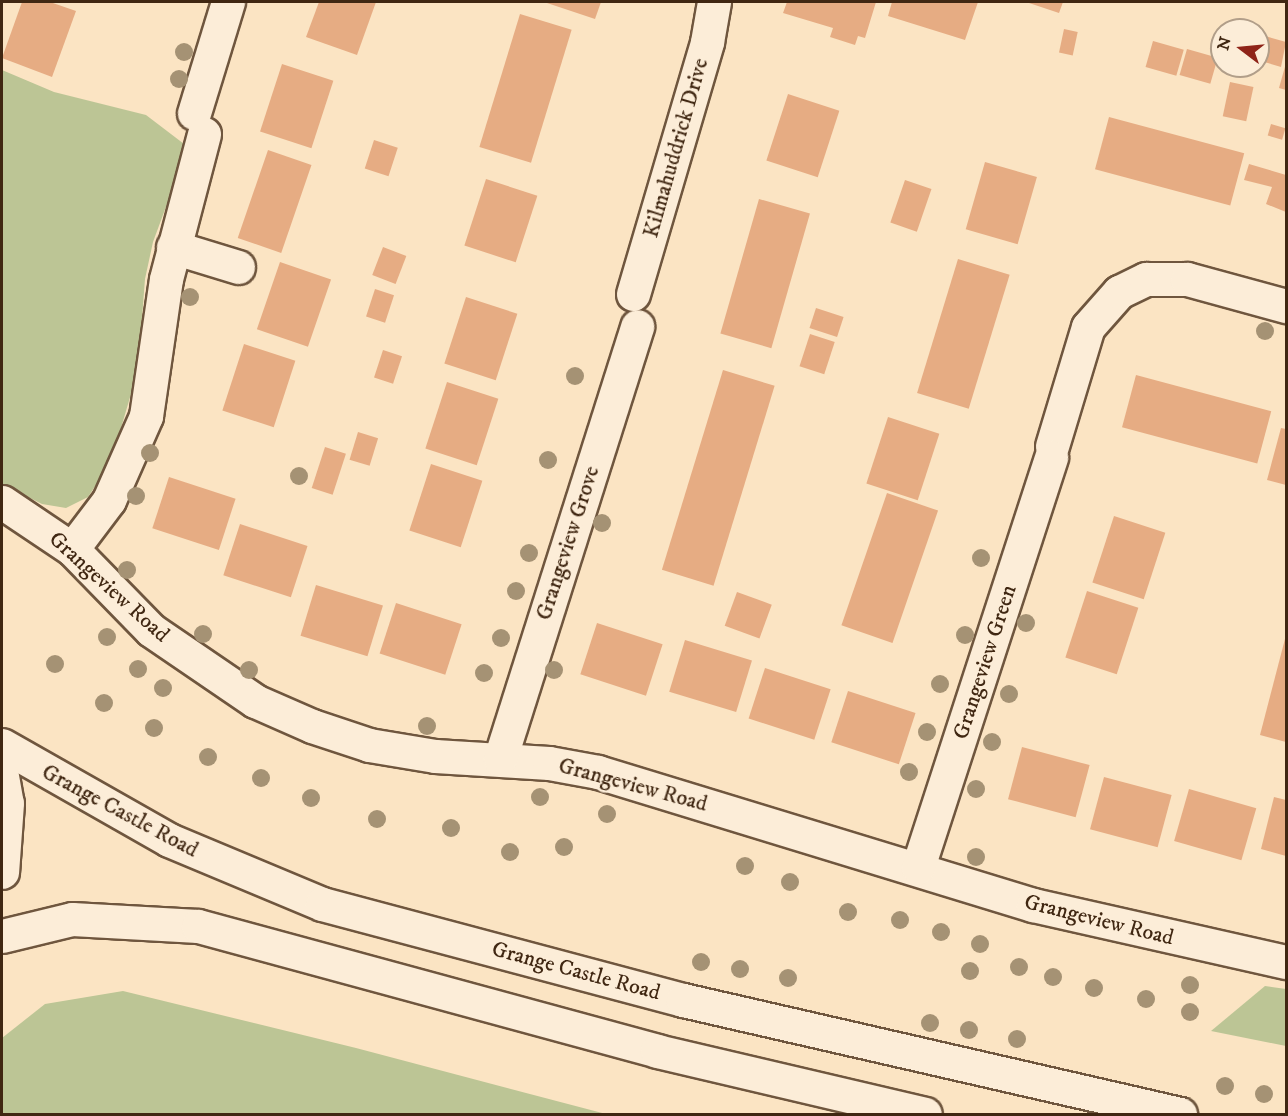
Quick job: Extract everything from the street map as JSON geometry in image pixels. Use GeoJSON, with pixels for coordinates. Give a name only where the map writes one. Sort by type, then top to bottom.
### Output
{"type":"FeatureCollection","features":[{"type":"Feature","properties":{"kind":"street"},"geometry":{"type":"LineString","coordinates":[[72,549],[109,500],[146,416],[173,247],[228,2]]}},
{"type":"Feature","properties":{"kind":"street","name":"Kilmahuddrick Drive"},"geometry":{"type":"LineString","coordinates":[[633,294],[707,42],[714,2]]}},
{"type":"Feature","properties":{"kind":"street"},"geometry":{"type":"LineString","coordinates":[[173,247],[238,267]]}},
{"type":"Feature","properties":{"kind":"street","name":"Grangeview Green"},"geometry":{"type":"LineString","coordinates":[[918,867],[1051,451],[1088,327],[1119,292],[1146,279],[1187,279],[1287,306]]}},
{"type":"Feature","properties":{"kind":"street","name":"Grangeview Grove"},"geometry":{"type":"LineString","coordinates":[[500,759],[637,326]]}},
{"type":"Feature","properties":{"kind":"street","name":"Grangeview Road"},"geometry":{"type":"LineString","coordinates":[[2,502],[72,549],[151,630],[255,701],[369,745],[435,756],[500,759],[598,772],[918,867],[1067,914],[1287,962]]}},
{"type":"Feature","properties":{"kind":"street","name":"Grange Castle Road"},"geometry":{"type":"LineString","coordinates":[[2,746],[169,840],[322,904],[695,1003],[1180,1114]]}},
{"type":"Feature","properties":{"kind":"street","name":"Grange Castle Road"},"geometry":{"type":"LineString","coordinates":[[2,776],[7,803],[2,872]]}},
{"type":"Feature","properties":{"kind":"street"},"geometry":{"type":"LineString","coordinates":[[2,936],[72,919],[198,926],[657,1051],[925,1114]]}},
{"type":"Feature","properties":{"kind":"green space"},"geometry":{"type":"Polygon","coordinates":[[[2,70],[54,92],[146,115],[188,147],[153,242],[145,279],[138,370],[121,428],[105,471],[88,497],[66,508],[42,504],[2,484],[2,70]]]}},
{"type":"Feature","properties":{"kind":"green space"},"geometry":{"type":"Polygon","coordinates":[[[1265,986],[1286,989],[1286,1046],[1211,1031],[1265,986]]]}},
{"type":"Feature","properties":{"kind":"green space"},"geometry":{"type":"Polygon","coordinates":[[[123,991],[356,1048],[606,1114],[2,1114],[2,1038],[45,1004],[123,991]]]}},
{"type":"Feature","properties":{"kind":"building"},"geometry":{"type":"Polygon","coordinates":[[[22,2],[50,2],[76,11],[52,77],[2,58],[22,2]]]}},
{"type":"Feature","properties":{"kind":"building"},"geometry":{"type":"Polygon","coordinates":[[[319,2],[376,2],[357,55],[306,37],[319,2]]]}},
{"type":"Feature","properties":{"kind":"building"},"geometry":{"type":"Polygon","coordinates":[[[544,2],[601,2],[595,19],[544,2]]]}},
{"type":"Feature","properties":{"kind":"building"},"geometry":{"type":"Polygon","coordinates":[[[787,2],[876,2],[865,38],[858,36],[855,45],[830,37],[833,28],[783,13],[787,2]]]}},
{"type":"Feature","properties":{"kind":"building"},"geometry":{"type":"Polygon","coordinates":[[[892,2],[978,2],[965,40],[888,16],[892,2]]]}},
{"type":"Feature","properties":{"kind":"building"},"geometry":{"type":"Polygon","coordinates":[[[1026,2],[1063,2],[1059,13],[1026,2]]]}},
{"type":"Feature","properties":{"kind":"building"},"geometry":{"type":"Polygon","coordinates":[[[520,14],[572,30],[531,163],[479,147],[520,14]]]}},
{"type":"Feature","properties":{"kind":"building"},"geometry":{"type":"Polygon","coordinates":[[[1064,29],[1078,32],[1073,55],[1059,52],[1064,29]]]}},
{"type":"Feature","properties":{"kind":"building"},"geometry":{"type":"Polygon","coordinates":[[[1270,37],[1286,42],[1281,67],[1270,64],[1270,37]]]}},
{"type":"Feature","properties":{"kind":"building"},"geometry":{"type":"Polygon","coordinates":[[[1153,41],[1184,50],[1176,76],[1146,67],[1153,41]]]}},
{"type":"Feature","properties":{"kind":"building"},"geometry":{"type":"Polygon","coordinates":[[[1187,49],[1210,56],[1210,84],[1180,75],[1187,49]]]}},
{"type":"Feature","properties":{"kind":"building"},"geometry":{"type":"Polygon","coordinates":[[[1286,63],[1286,90],[1279,88],[1286,63]]]}},
{"type":"Feature","properties":{"kind":"building"},"geometry":{"type":"Polygon","coordinates":[[[282,64],[333,81],[311,148],[260,132],[282,64]]]}},
{"type":"Feature","properties":{"kind":"building"},"geometry":{"type":"Polygon","coordinates":[[[1230,82],[1253,87],[1246,121],[1223,116],[1230,82]]]}},
{"type":"Feature","properties":{"kind":"building"},"geometry":{"type":"Polygon","coordinates":[[[788,94],[839,111],[818,177],[766,161],[788,94]]]}},
{"type":"Feature","properties":{"kind":"building"},"geometry":{"type":"Polygon","coordinates":[[[1109,117],[1244,153],[1230,205],[1095,169],[1109,117]]]}},
{"type":"Feature","properties":{"kind":"building"},"geometry":{"type":"Polygon","coordinates":[[[1271,124],[1285,128],[1282,140],[1268,136],[1271,124]]]}},
{"type":"Feature","properties":{"kind":"building"},"geometry":{"type":"Polygon","coordinates":[[[374,140],[398,148],[389,176],[365,169],[374,140]]]}},
{"type":"Feature","properties":{"kind":"building"},"geometry":{"type":"Polygon","coordinates":[[[268,150],[311,165],[281,253],[238,238],[268,150]]]}},
{"type":"Feature","properties":{"kind":"building"},"geometry":{"type":"Polygon","coordinates":[[[985,162],[1037,177],[1018,244],[966,229],[985,162]]]}},
{"type":"Feature","properties":{"kind":"building"},"geometry":{"type":"Polygon","coordinates":[[[1249,164],[1286,175],[1286,212],[1266,204],[1272,187],[1244,180],[1249,164]]]}},
{"type":"Feature","properties":{"kind":"building"},"geometry":{"type":"Polygon","coordinates":[[[486,179],[537,196],[516,262],[464,246],[486,179]]]}},
{"type":"Feature","properties":{"kind":"building"},"geometry":{"type":"Polygon","coordinates":[[[905,180],[931,189],[917,232],[890,223],[905,180]]]}},
{"type":"Feature","properties":{"kind":"building"},"geometry":{"type":"Polygon","coordinates":[[[759,199],[810,214],[771,348],[720,334],[759,199]]]}},
{"type":"Feature","properties":{"kind":"building"},"geometry":{"type":"Polygon","coordinates":[[[383,247],[406,256],[396,284],[372,275],[383,247]]]}},
{"type":"Feature","properties":{"kind":"building"},"geometry":{"type":"Polygon","coordinates":[[[958,259],[1010,275],[969,409],[917,393],[958,259]]]}},
{"type":"Feature","properties":{"kind":"building"},"geometry":{"type":"Polygon","coordinates":[[[280,262],[331,280],[308,347],[257,329],[280,262]]]}},
{"type":"Feature","properties":{"kind":"building"},"geometry":{"type":"Polygon","coordinates":[[[375,289],[394,295],[385,323],[366,317],[375,289]]]}},
{"type":"Feature","properties":{"kind":"building"},"geometry":{"type":"Polygon","coordinates":[[[466,297],[517,314],[496,380],[444,364],[466,297]]]}},
{"type":"Feature","properties":{"kind":"building"},"geometry":{"type":"Polygon","coordinates":[[[816,308],[844,317],[837,337],[810,328],[816,308]]]}},
{"type":"Feature","properties":{"kind":"building"},"geometry":{"type":"Polygon","coordinates":[[[810,334],[835,342],[824,374],[799,366],[810,334]]]}},
{"type":"Feature","properties":{"kind":"building"},"geometry":{"type":"Polygon","coordinates":[[[244,344],[295,361],[274,427],[222,411],[244,344]]]}},
{"type":"Feature","properties":{"kind":"building"},"geometry":{"type":"Polygon","coordinates":[[[383,350],[402,356],[393,384],[374,378],[383,350]]]}},
{"type":"Feature","properties":{"kind":"building"},"geometry":{"type":"Polygon","coordinates":[[[723,370],[775,386],[714,586],[662,570],[723,370]]]}},
{"type":"Feature","properties":{"kind":"building"},"geometry":{"type":"Polygon","coordinates":[[[1136,375],[1271,411],[1257,463],[1122,427],[1136,375]]]}},
{"type":"Feature","properties":{"kind":"building"},"geometry":{"type":"Polygon","coordinates":[[[447,382],[498,399],[477,465],[425,449],[447,382]]]}},
{"type":"Feature","properties":{"kind":"building"},"geometry":{"type":"Polygon","coordinates":[[[888,417],[939,434],[918,500],[866,484],[888,417]]]}},
{"type":"Feature","properties":{"kind":"building"},"geometry":{"type":"Polygon","coordinates":[[[1281,428],[1286,429],[1286,485],[1267,480],[1281,428]]]}},
{"type":"Feature","properties":{"kind":"building"},"geometry":{"type":"Polygon","coordinates":[[[358,432],[378,438],[370,466],[350,460],[358,432]]]}},
{"type":"Feature","properties":{"kind":"building"},"geometry":{"type":"Polygon","coordinates":[[[325,447],[346,454],[333,495],[312,488],[325,447]]]}},
{"type":"Feature","properties":{"kind":"building"},"geometry":{"type":"Polygon","coordinates":[[[431,464],[482,481],[461,547],[409,531],[431,464]]]}},
{"type":"Feature","properties":{"kind":"building"},"geometry":{"type":"Polygon","coordinates":[[[169,477],[236,499],[219,550],[152,528],[169,477]]]}},
{"type":"Feature","properties":{"kind":"building"},"geometry":{"type":"Polygon","coordinates":[[[887,493],[938,511],[892,643],[841,625],[887,493]]]}},
{"type":"Feature","properties":{"kind":"building"},"geometry":{"type":"Polygon","coordinates":[[[1114,516],[1165,533],[1144,599],[1092,583],[1114,516]]]}},
{"type":"Feature","properties":{"kind":"building"},"geometry":{"type":"Polygon","coordinates":[[[240,524],[308,546],[291,597],[223,575],[240,524]]]}},
{"type":"Feature","properties":{"kind":"building"},"geometry":{"type":"Polygon","coordinates":[[[316,585],[383,605],[367,656],[301,636],[316,585]]]}},
{"type":"Feature","properties":{"kind":"building"},"geometry":{"type":"Polygon","coordinates":[[[1087,591],[1138,608],[1117,674],[1065,658],[1087,591]]]}},
{"type":"Feature","properties":{"kind":"building"},"geometry":{"type":"Polygon","coordinates":[[[737,592],[772,605],[759,638],[725,626],[737,592]]]}},
{"type":"Feature","properties":{"kind":"building"},"geometry":{"type":"Polygon","coordinates":[[[396,603],[462,624],[445,675],[380,653],[396,603]]]}},
{"type":"Feature","properties":{"kind":"building"},"geometry":{"type":"Polygon","coordinates":[[[597,623],[663,644],[646,696],[580,674],[597,623]]]}},
{"type":"Feature","properties":{"kind":"building"},"geometry":{"type":"Polygon","coordinates":[[[1286,635],[1286,742],[1260,735],[1286,635]]]}},
{"type":"Feature","properties":{"kind":"building"},"geometry":{"type":"Polygon","coordinates":[[[685,640],[752,660],[736,712],[669,692],[685,640]]]}},
{"type":"Feature","properties":{"kind":"building"},"geometry":{"type":"Polygon","coordinates":[[[765,668],[831,689],[814,740],[749,718],[765,668]]]}},
{"type":"Feature","properties":{"kind":"building"},"geometry":{"type":"Polygon","coordinates":[[[848,691],[916,713],[899,764],[831,742],[848,691]]]}},
{"type":"Feature","properties":{"kind":"building"},"geometry":{"type":"Polygon","coordinates":[[[1022,747],[1090,765],[1076,817],[1008,799],[1022,747]]]}},
{"type":"Feature","properties":{"kind":"building"},"geometry":{"type":"Polygon","coordinates":[[[1104,777],[1172,795],[1158,847],[1090,829],[1104,777]]]}},
{"type":"Feature","properties":{"kind":"building"},"geometry":{"type":"Polygon","coordinates":[[[1189,789],[1256,808],[1241,860],[1174,841],[1189,789]]]}},
{"type":"Feature","properties":{"kind":"building"},"geometry":{"type":"Polygon","coordinates":[[[1274,797],[1286,800],[1286,856],[1261,849],[1274,797]]]}}]}
